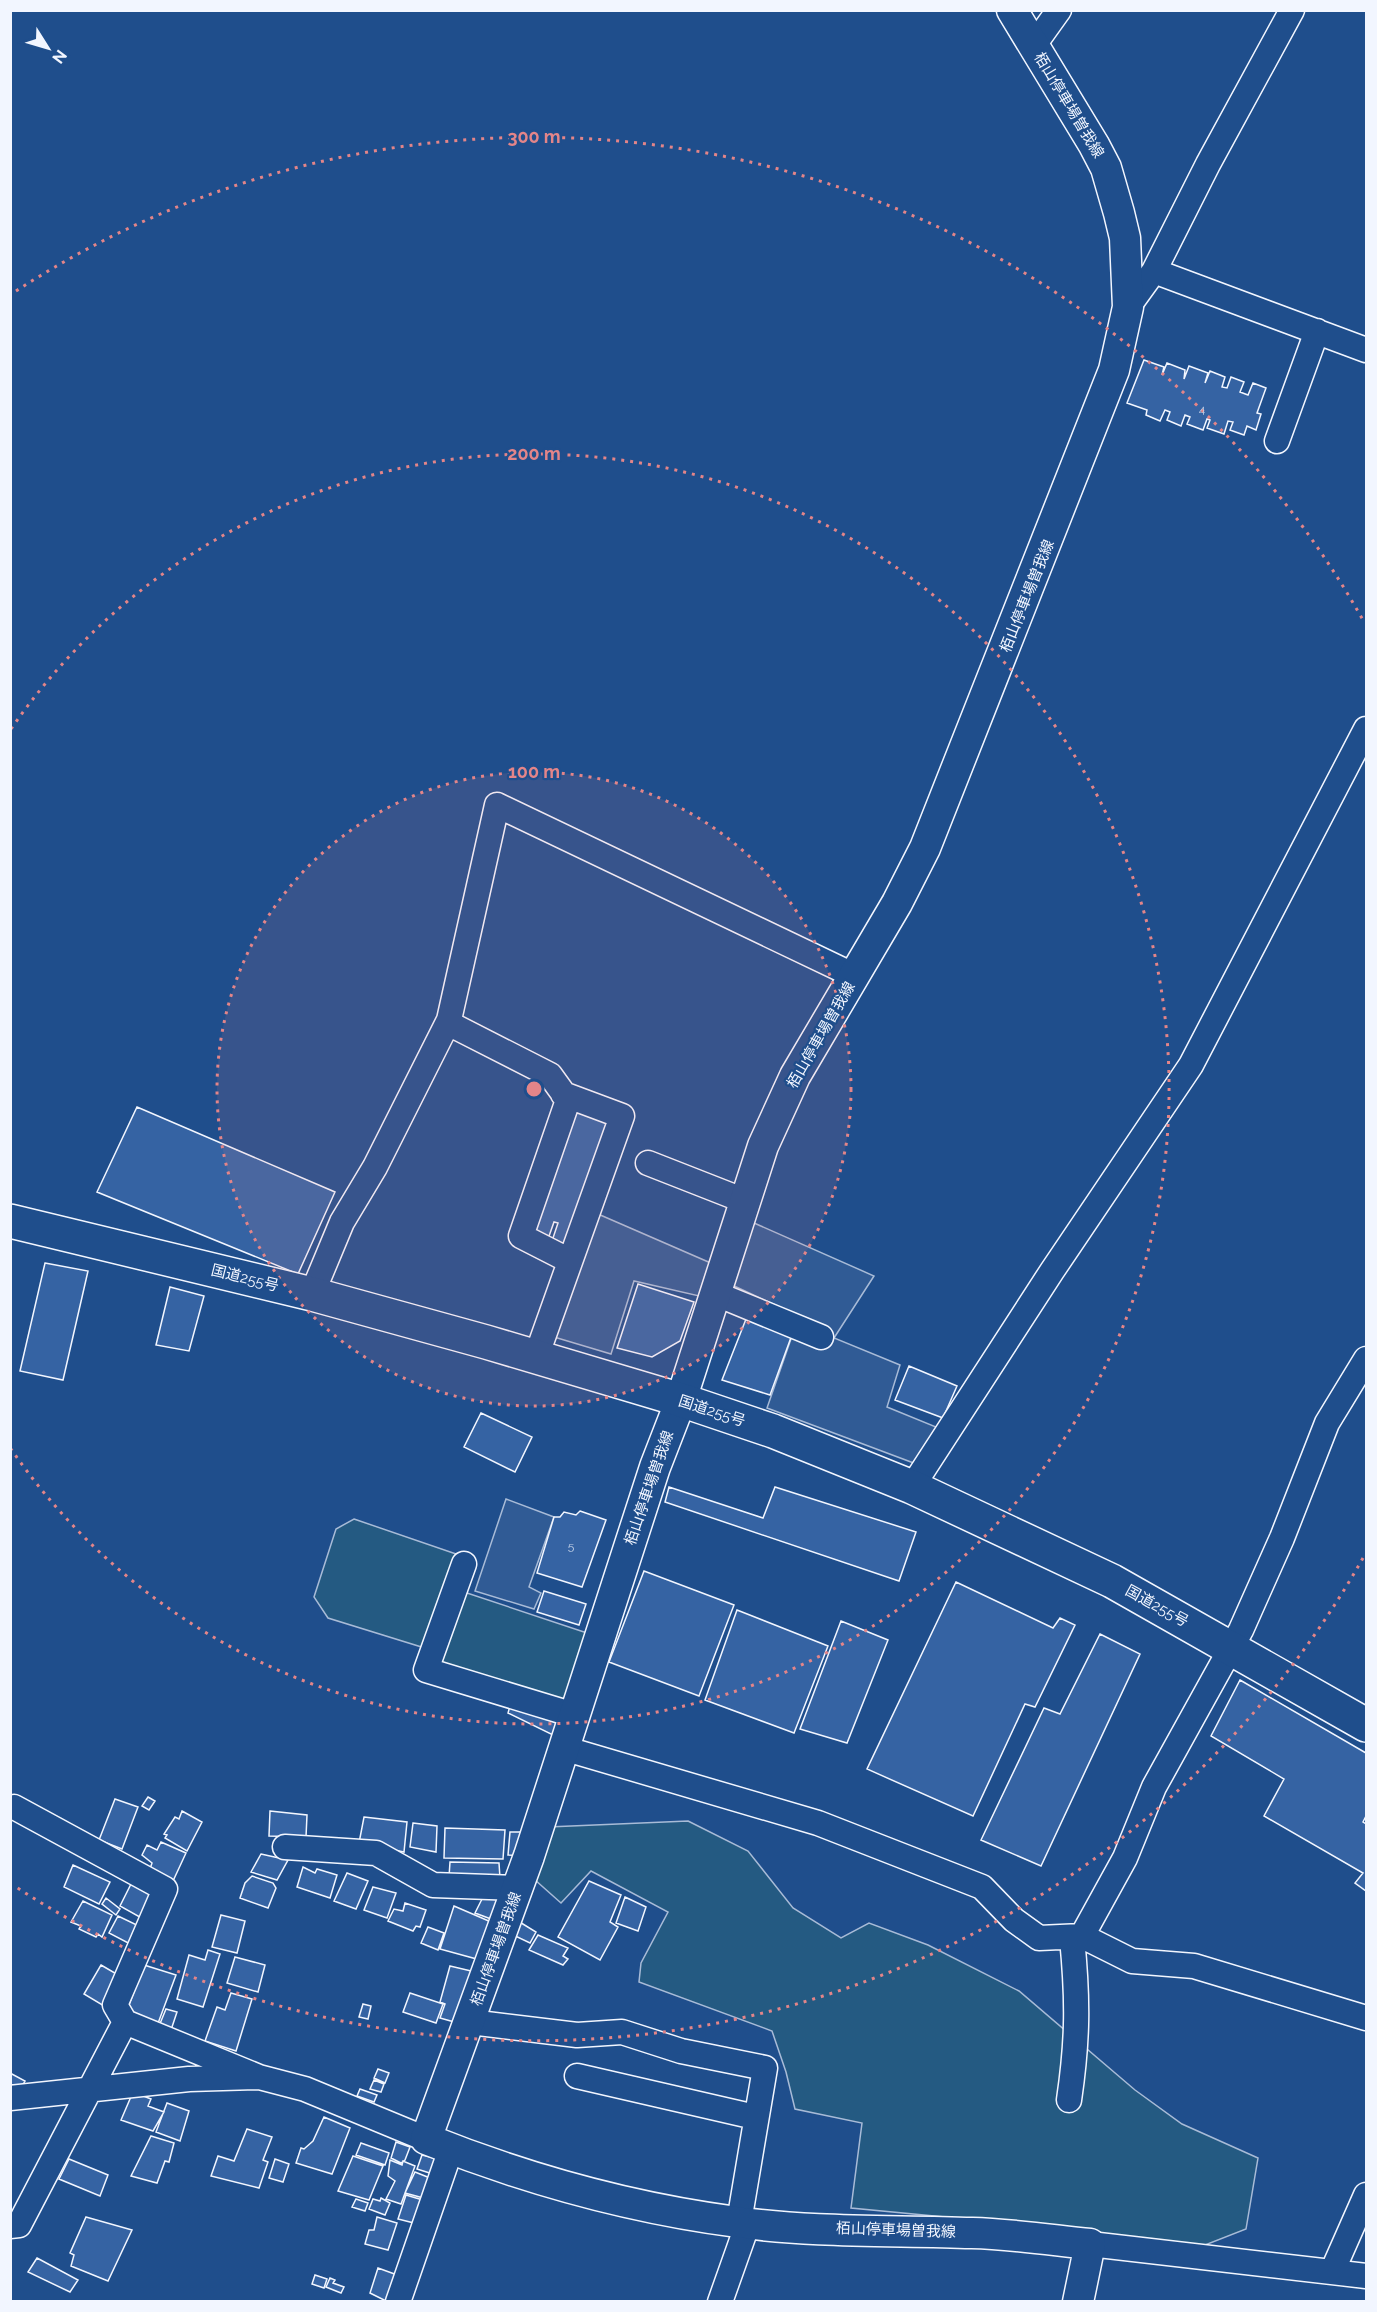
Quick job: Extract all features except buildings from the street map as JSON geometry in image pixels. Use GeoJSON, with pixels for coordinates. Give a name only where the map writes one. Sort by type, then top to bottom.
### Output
{"type":"FeatureCollection","features":[{"type":"Feature","properties":{"kind":"highway","name":"国道255号"},"geometry":{"type":"LineString","coordinates":[[10,1221],[312,1294],[681,1400],[773,1431],[912,1487],[1112,1581],[1366,1725]]}},
{"type":"Feature","properties":{"kind":"main road","name":"栢山停車場曽我線"},"geometry":{"type":"LineString","coordinates":[[1012,10],[1106,168],[1125,237],[1128,307],[1114,370],[934,827],[897,903],[776,1113],[470,2022],[439,2144],[548,2183],[692,2215],[744,2223],[906,2232],[974,2233],[1090,2244]]}},
{"type":"Feature","properties":{"kind":"main road"},"geometry":{"type":"LineString","coordinates":[[1078,2301],[1090,2244]]}},
{"type":"Feature","properties":{"kind":"street"},"geometry":{"type":"LineString","coordinates":[[1034,45],[1059,10]]}},
{"type":"Feature","properties":{"kind":"street"},"geometry":{"type":"LineString","coordinates":[[1128,307],[1154,271],[1208,164],[1292,10]]}},
{"type":"Feature","properties":{"kind":"street"},"geometry":{"type":"LineString","coordinates":[[1154,271],[1366,350]]}},
{"type":"Feature","properties":{"kind":"street"},"geometry":{"type":"LineString","coordinates":[[1277,441],[1317,331]]}},
{"type":"Feature","properties":{"kind":"street"},"geometry":{"type":"LineString","coordinates":[[912,1487],[1052,1271],[1191,1065],[1366,729]]}},
{"type":"Feature","properties":{"kind":"street"},"geometry":{"type":"LineString","coordinates":[[312,1294],[342,1222],[375,1167],[448,1023],[497,805],[855,976]]}},
{"type":"Feature","properties":{"kind":"street"},"geometry":{"type":"LineString","coordinates":[[448,1023],[550,1075],[566,1097],[622,1116],[536,1357]]}},
{"type":"Feature","properties":{"kind":"street"},"geometry":{"type":"LineString","coordinates":[[566,1097],[521,1236],[570,1261]]}},
{"type":"Feature","properties":{"kind":"street"},"geometry":{"type":"LineString","coordinates":[[648,1163],[745,1201]]}},
{"type":"Feature","properties":{"kind":"street"},"geometry":{"type":"LineString","coordinates":[[714,1293],[821,1337]]}},
{"type":"Feature","properties":{"kind":"street"},"geometry":{"type":"LineString","coordinates":[[1069,2100],[1078,2032],[1077,1937],[1125,1858],[1154,1787],[1232,1648],[1282,1538],[1327,1423],[1366,1359]]}},
{"type":"Feature","properties":{"kind":"street"},"geometry":{"type":"LineString","coordinates":[[464,1564],[426,1670],[574,1715]]}},
{"type":"Feature","properties":{"kind":"street"},"geometry":{"type":"LineString","coordinates":[[563,1748],[818,1823],[982,1887],[1014,1920],[1039,1938],[1077,1937],[1132,1961],[1194,1966],[1366,2018]]}},
{"type":"Feature","properties":{"kind":"street"},"geometry":{"type":"LineString","coordinates":[[14,1807],[165,1889],[114,2004],[125,2022],[260,2077],[305,2089],[439,2144],[398,2301]]}},
{"type":"Feature","properties":{"kind":"street"},"geometry":{"type":"LineString","coordinates":[[285,1847],[376,1853],[433,1886],[517,1888]]}},
{"type":"Feature","properties":{"kind":"street"},"geometry":{"type":"LineString","coordinates":[[10,2226],[19,2225],[125,2022]]}},
{"type":"Feature","properties":{"kind":"street"},"geometry":{"type":"LineString","coordinates":[[470,2022],[577,2034],[622,2032],[681,2051],[765,2068],[754,2117],[744,2223],[720,2301]]}},
{"type":"Feature","properties":{"kind":"street"},"geometry":{"type":"LineString","coordinates":[[577,2076],[754,2117]]}},
{"type":"Feature","properties":{"kind":"street"},"geometry":{"type":"LineString","coordinates":[[10,2098],[189,2079],[260,2077]]}},
{"type":"Feature","properties":{"kind":"street"},"geometry":{"type":"LineString","coordinates":[[1332,2272],[1366,2195]]}},
{"type":"Feature","properties":{"kind":"street"},"geometry":{"type":"LineString","coordinates":[[1090,2244],[1366,2276]]}},
{"type":"Feature","properties":{"kind":"shaded area"},"geometry":{"type":"Polygon","coordinates":[[[598,1214],[713,1264],[699,1296],[634,1281],[611,1354],[554,1337],[598,1214]]]}},
{"type":"Feature","properties":{"kind":"shaded area"},"geometry":{"type":"Polygon","coordinates":[[[754,1223],[874,1276],[834,1338],[900,1365],[887,1407],[941,1429],[919,1465],[767,1408],[799,1316],[732,1285],[754,1223]]]}},
{"type":"Feature","properties":{"kind":"shaded area"},"geometry":{"type":"Polygon","coordinates":[[[506,1499],[554,1517],[529,1587],[541,1593],[534,1609],[475,1591],[506,1499]]]}},
{"type":"Feature","properties":{"kind":"shaded area"},"geometry":{"type":"Polygon","coordinates":[[[354,1519],[459,1555],[428,1649],[328,1618],[314,1597],[336,1529],[354,1519]]]}},
{"type":"Feature","properties":{"kind":"shaded area"},"geometry":{"type":"Polygon","coordinates":[[[461,1591],[590,1634],[566,1704],[437,1662],[461,1591]]]}},
{"type":"Feature","properties":{"kind":"shaded area"},"geometry":{"type":"Polygon","coordinates":[[[688,1821],[748,1851],[793,1908],[841,1938],[869,1923],[928,1945],[1019,1991],[1135,2090],[1182,2124],[1258,2158],[1246,2229],[1200,2247],[1028,2225],[851,2208],[862,2123],[795,2109],[786,2072],[772,2031],[639,1982],[641,1963],[668,1912],[591,1871],[561,1903],[534,1879],[548,1827],[688,1821]]]}}]}
